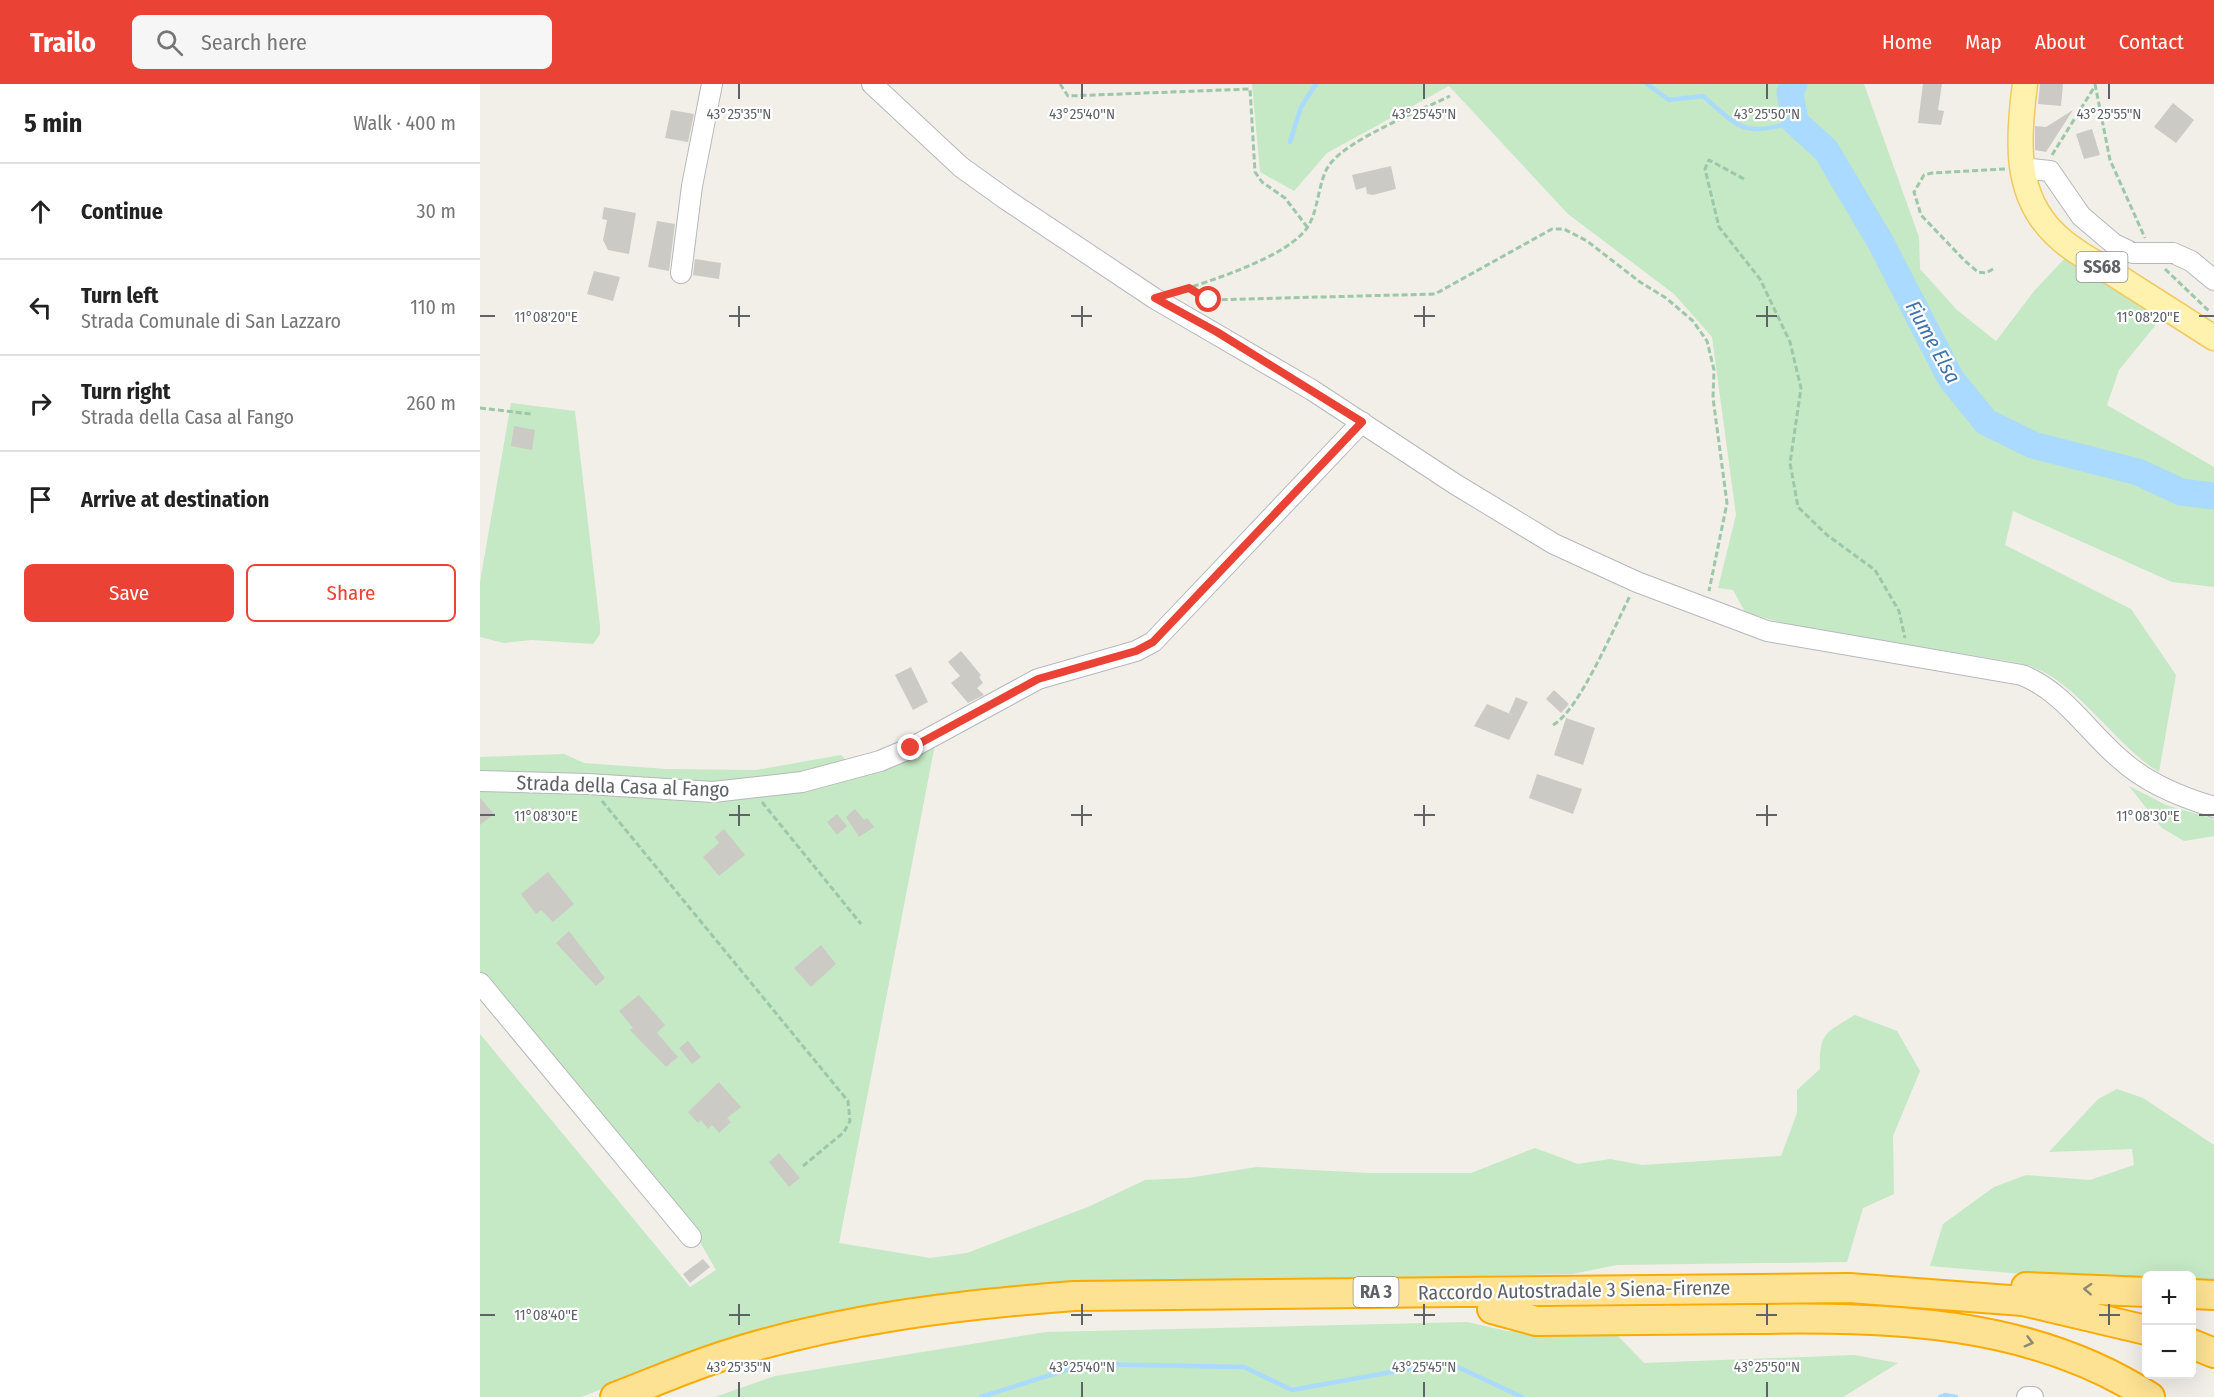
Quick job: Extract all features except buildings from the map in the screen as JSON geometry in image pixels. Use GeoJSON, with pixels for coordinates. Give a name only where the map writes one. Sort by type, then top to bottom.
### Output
{"type":"FeatureCollection","features":[{"type":"Feature","properties":{"kind":"highway"},"geometry":{"type":"LineString","coordinates":[[1578,1289],[1614,1276],[1809,1275],[2142,1292]]}},
{"type":"Feature","properties":{"kind":"highway","name":"Raccordo Autostradale 3 Siena-Firenze"},"geometry":{"type":"LineString","coordinates":[[615,1397],[726,1355],[796,1336],[871,1320],[973,1304],[1086,1296],[1578,1289],[1849,1288],[1933,1292],[2054,1306],[2142,1329]]}},
{"type":"Feature","properties":{"kind":"highway"},"geometry":{"type":"LineString","coordinates":[[2196,1294],[2214,1295]]}},
{"type":"Feature","properties":{"kind":"highway","name":"Raccordo Autostradale 3 Siena-Firenze"},"geometry":{"type":"LineString","coordinates":[[664,1397],[779,1359],[835,1346],[906,1332],[1008,1317],[1069,1313],[1768,1305],[1920,1309],[2012,1317],[2062,1326],[2142,1347]]}},
{"type":"Feature","properties":{"kind":"highway"},"geometry":{"type":"LineString","coordinates":[[1492,1309],[1536,1321],[1847,1318],[1956,1326],[2051,1348],[2085,1362],[2150,1397]]}},
{"type":"Feature","properties":{"kind":"highway"},"geometry":{"type":"LineString","coordinates":[[2196,1346],[2214,1353]]}},
{"type":"Feature","properties":{"kind":"highway"},"geometry":{"type":"LineString","coordinates":[[2196,1364],[2214,1371]]}},
{"type":"Feature","properties":{"kind":"main road","name":"SS68"},"geometry":{"type":"LineString","coordinates":[[2025,84],[2019,144],[2032,168],[2035,208],[2055,235],[2214,338]]}},
{"type":"Feature","properties":{"kind":"street"},"geometry":{"type":"LineString","coordinates":[[681,273],[692,186],[712,84]]}},
{"type":"Feature","properties":{"kind":"street"},"geometry":{"type":"LineString","coordinates":[[872,84],[971,174],[1155,298],[1217,332],[1533,532],[1637,582],[1705,609],[1782,635],[1998,669],[2031,679],[2057,696],[2134,770],[2180,795],[2214,807]]}},
{"type":"Feature","properties":{"kind":"street"},"geometry":{"type":"LineString","coordinates":[[2032,168],[2053,174],[2081,216],[2114,244],[2140,247],[2168,260],[2191,261],[2214,280]]}},
{"type":"Feature","properties":{"kind":"street","name":"Strada della Casa al Fango"},"geometry":{"type":"LineString","coordinates":[[480,781],[588,784],[713,792],[802,782],[880,760],[911,748],[1038,679],[1136,651],[1153,642],[1362,422]]}},
{"type":"Feature","properties":{"kind":"street"},"geometry":{"type":"LineString","coordinates":[[480,983],[691,1237]]}},
{"type":"Feature","properties":{"kind":"street"},"geometry":{"type":"LineString","coordinates":[[2027,1397],[2033,1397]]}},
{"type":"Feature","properties":{"kind":"path"},"geometry":{"type":"LineString","coordinates":[[1060,84],[1068,96],[1250,89],[1255,172],[1262,182],[1285,198],[1308,228]]}},
{"type":"Feature","properties":{"kind":"path"},"geometry":{"type":"LineString","coordinates":[[1993,269],[1986,273],[1978,272],[1965,261],[1921,215],[1914,192],[1924,175],[1932,172],[2032,168],[2095,85]]}},
{"type":"Feature","properties":{"kind":"path"},"geometry":{"type":"LineString","coordinates":[[2095,85],[2110,160],[2140,247]]}},
{"type":"Feature","properties":{"kind":"path"},"geometry":{"type":"LineString","coordinates":[[1155,298],[1189,288],[1290,247],[1308,228],[1330,164],[1356,143],[1450,96]]}},
{"type":"Feature","properties":{"kind":"path"},"geometry":{"type":"LineString","coordinates":[[1744,179],[1708,160],[1705,169],[1719,227],[1760,279],[1790,342],[1801,388],[1790,463],[1798,507],[1827,535],[1875,570],[1899,611],[1906,634],[1904,655]]}},
{"type":"Feature","properties":{"kind":"path"},"geometry":{"type":"LineString","coordinates":[[1189,288],[1209,300],[1435,294],[1552,229],[1564,229],[1587,241],[1640,282],[1666,298],[1693,321],[1707,341],[1714,370],[1713,398],[1727,503],[1705,609]]}},
{"type":"Feature","properties":{"kind":"path"},"geometry":{"type":"LineString","coordinates":[[2168,260],[2214,315]]}},
{"type":"Feature","properties":{"kind":"path"},"geometry":{"type":"LineString","coordinates":[[480,408],[531,414]]}},
{"type":"Feature","properties":{"kind":"path"},"geometry":{"type":"LineString","coordinates":[[1553,725],[1566,715],[1577,698],[1637,582]]}},
{"type":"Feature","properties":{"kind":"path"},"geometry":{"type":"LineString","coordinates":[[588,784],[848,1101],[850,1121],[844,1132],[803,1166]]}},
{"type":"Feature","properties":{"kind":"path"},"geometry":{"type":"LineString","coordinates":[[750,789],[861,924]]}},
{"type":"Feature","properties":{"kind":"green space"},"geometry":{"type":"Polygon","coordinates":[[[1252,84],[1864,84],[1919,237],[1920,269],[1957,310],[1996,341],[2035,290],[2068,255],[2163,316],[2119,370],[2107,405],[2214,467],[2214,587],[2172,582],[2013,511],[2005,545],[2131,609],[2176,675],[2159,772],[2143,761],[2067,688],[2051,676],[2032,667],[2008,661],[1796,627],[1745,612],[1733,590],[1718,588],[1736,515],[1712,337],[1674,294],[1568,214],[1449,86],[1327,153],[1294,191],[1260,172],[1252,84]]]}},
{"type":"Feature","properties":{"kind":"green space"},"geometry":{"type":"Polygon","coordinates":[[[511,403],[575,411],[600,626],[600,634],[593,644],[531,640],[504,643],[480,637],[480,582],[511,403]]]}},
{"type":"Feature","properties":{"kind":"green space"},"geometry":{"type":"Polygon","coordinates":[[[936,739],[839,1243],[930,1258],[967,1253],[1088,1207],[1145,1180],[1188,1178],[1257,1167],[1369,1173],[1471,1173],[1535,1148],[1578,1164],[1610,1159],[1642,1165],[1781,1156],[1797,1113],[1797,1090],[1820,1069],[1821,1048],[1826,1035],[1855,1015],[1897,1031],[1920,1071],[1893,1136],[1894,1194],[1863,1208],[1847,1262],[1617,1265],[1572,1274],[1081,1284],[670,1363],[581,1397],[480,1397],[480,1034],[690,1287],[716,1270],[696,1235],[480,975],[480,787],[732,795],[936,739]]]}},
{"type":"Feature","properties":{"kind":"green space"},"geometry":{"type":"Polygon","coordinates":[[[564,754],[584,763],[666,769],[756,770],[841,755],[849,763],[785,778],[726,784],[480,774],[480,757],[564,754]]]}},
{"type":"Feature","properties":{"kind":"green space"},"geometry":{"type":"Polygon","coordinates":[[[2129,786],[2166,805],[2214,819],[2214,836],[2184,841],[2162,828],[2129,786]]]}},
{"type":"Feature","properties":{"kind":"green space"},"geometry":{"type":"Polygon","coordinates":[[[2117,1089],[2143,1098],[2214,1145],[2214,1282],[2196,1281],[2196,1271],[2142,1271],[2142,1279],[2022,1274],[1930,1266],[1943,1224],[1994,1187],[2026,1175],[2090,1180],[2134,1165],[2132,1149],[2049,1152],[2098,1099],[2117,1089]]]}},
{"type":"Feature","properties":{"kind":"green space"},"geometry":{"type":"Polygon","coordinates":[[[1467,1322],[1507,1331],[1618,1336],[1644,1363],[1854,1355],[1898,1363],[1843,1397],[715,1397],[775,1376],[1046,1332],[1467,1322]]]}},
{"type":"Feature","properties":{"kind":"waterway"},"geometry":{"type":"LineString","coordinates":[[1290,142],[1301,107],[1316,84]]}},
{"type":"Feature","properties":{"kind":"waterway"},"geometry":{"type":"LineString","coordinates":[[1647,84],[1669,100],[1703,96],[1735,123],[1744,127],[1764,129],[1795,122]]}},
{"type":"Feature","properties":{"kind":"waterway","name":"Fiume Elsa"},"geometry":{"type":"LineString","coordinates":[[1794,84],[1790,92],[1795,122],[1826,150],[1881,243],[1951,379],[1986,422],[2033,445],[2138,472],[2181,492],[2214,496]]}},
{"type":"Feature","properties":{"kind":"waterway"},"geometry":{"type":"LineString","coordinates":[[981,1397],[1085,1364],[1244,1367],[1292,1390],[1447,1362],[1522,1397]]}},
{"type":"Feature","properties":{"kind":"waterway"},"geometry":{"type":"LineString","coordinates":[[1940,1397],[1945,1395],[1956,1397]]}},
{"type":"Feature","properties":{"kind":"route"},"geometry":{"type":"LineString","coordinates":[[911,748],[1038,679],[1136,651],[1153,642],[1362,422],[1217,332],[1155,298],[1189,288],[1209,300]]}}]}
